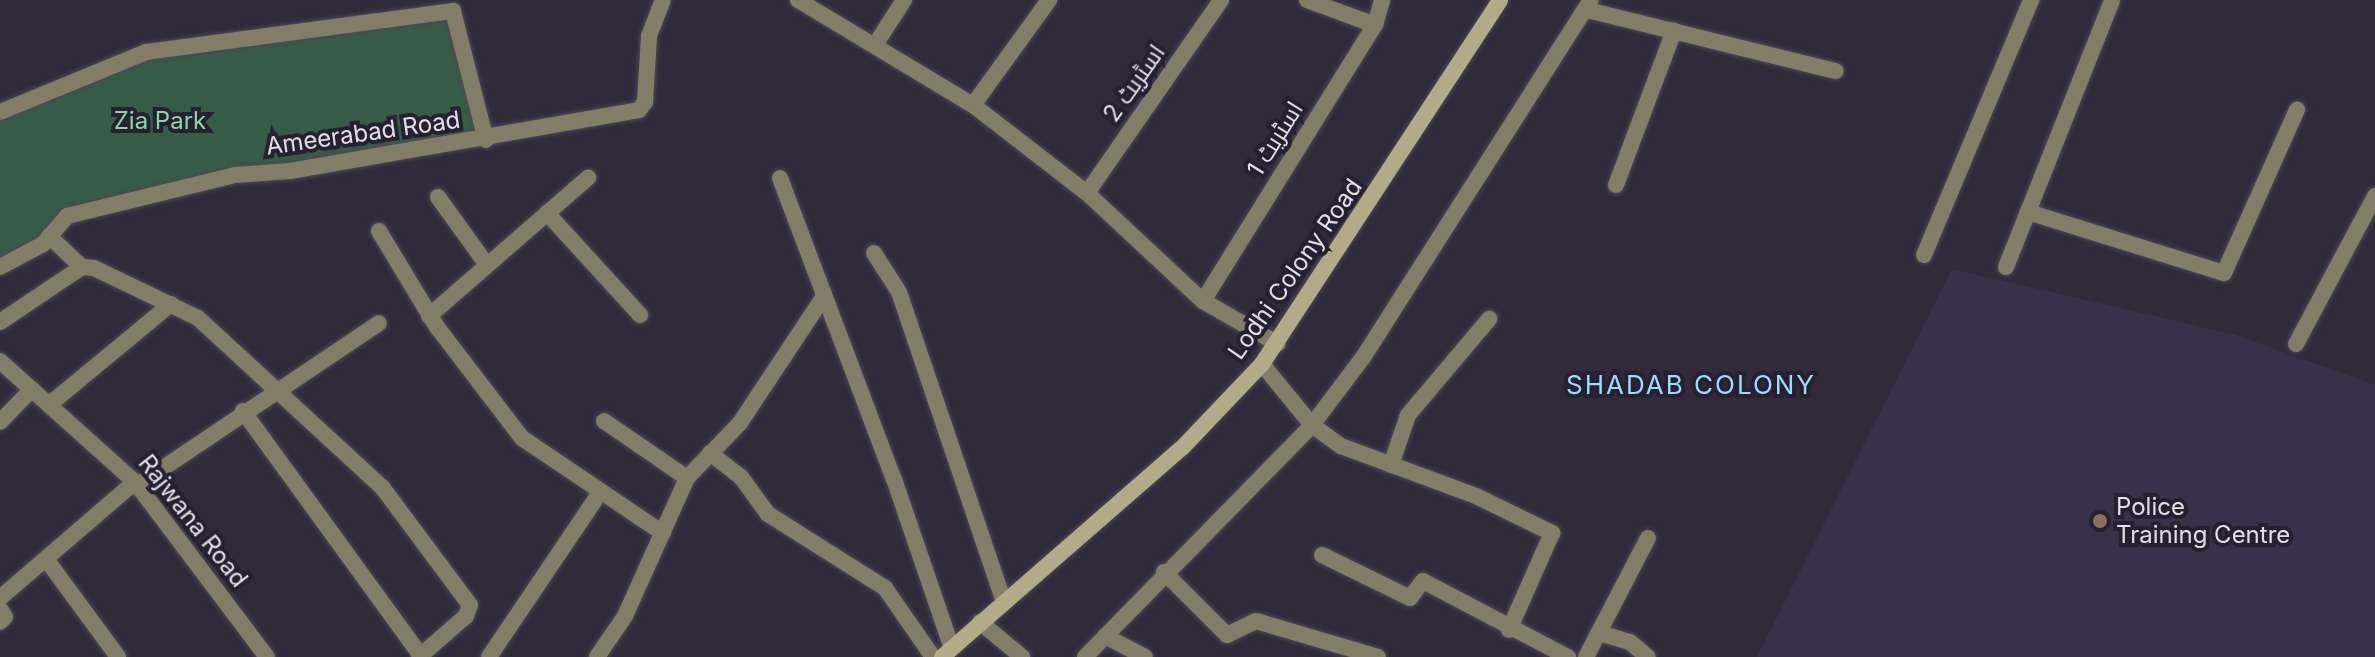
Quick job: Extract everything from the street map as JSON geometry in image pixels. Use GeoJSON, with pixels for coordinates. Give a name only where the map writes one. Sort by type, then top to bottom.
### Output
{"type":"FeatureCollection","features":[{"type":"Feature","properties":{"kind":"main road","name":"Lodhi Colony Road"},"geometry":{"type":"LineString","coordinates":[[947,652],[1182,448],[1262,364],[1278,344],[1500,0]]}},
{"type":"Feature","properties":{"kind":"street","name":"Ameerabad Road"},"geometry":{"type":"LineString","coordinates":[[0,267],[49,236],[67,216],[235,175],[290,171],[486,140],[641,109],[649,36],[663,0]]}},
{"type":"Feature","properties":{"kind":"street"},"geometry":{"type":"LineString","coordinates":[[798,0],[973,105],[1087,193],[1203,301],[1278,344]]}},
{"type":"Feature","properties":{"kind":"street"},"geometry":{"type":"LineString","coordinates":[[875,45],[904,0]]}},
{"type":"Feature","properties":{"kind":"street"},"geometry":{"type":"LineString","coordinates":[[973,105],[1049,0]]}},
{"type":"Feature","properties":{"kind":"street","name":"اسٹریٹ 2"},"geometry":{"type":"LineString","coordinates":[[1087,193],[1221,0]]}},
{"type":"Feature","properties":{"kind":"street"},"geometry":{"type":"LineString","coordinates":[[1307,0],[1375,25]]}},
{"type":"Feature","properties":{"kind":"street","name":"اسٹریٹ 1"},"geometry":{"type":"LineString","coordinates":[[1203,301],[1375,25],[1382,0]]}},
{"type":"Feature","properties":{"kind":"street"},"geometry":{"type":"LineString","coordinates":[[1924,255],[2031,0]]}},
{"type":"Feature","properties":{"kind":"street"},"geometry":{"type":"LineString","coordinates":[[2006,267],[2112,0]]}},
{"type":"Feature","properties":{"kind":"street"},"geometry":{"type":"LineString","coordinates":[[1085,657],[1164,572],[1312,425],[1364,356],[1589,5],[1674,31],[1836,71]]}},
{"type":"Feature","properties":{"kind":"street"},"geometry":{"type":"LineString","coordinates":[[0,112],[146,52],[453,11],[486,140]]}},
{"type":"Feature","properties":{"kind":"street"},"geometry":{"type":"LineString","coordinates":[[1616,185],[1674,31]]}},
{"type":"Feature","properties":{"kind":"street"},"geometry":{"type":"LineString","coordinates":[[2028,212],[2224,273],[2297,110]]}},
{"type":"Feature","properties":{"kind":"street"},"geometry":{"type":"LineString","coordinates":[[429,316],[588,178]]}},
{"type":"Feature","properties":{"kind":"street"},"geometry":{"type":"LineString","coordinates":[[780,178],[947,652]]}},
{"type":"Feature","properties":{"kind":"street"},"geometry":{"type":"LineString","coordinates":[[2296,344],[2375,196]]}},
{"type":"Feature","properties":{"kind":"street"},"geometry":{"type":"LineString","coordinates":[[438,197],[487,265]]}},
{"type":"Feature","properties":{"kind":"street"},"geometry":{"type":"LineString","coordinates":[[547,213],[640,315]]}},
{"type":"Feature","properties":{"kind":"street"},"geometry":{"type":"LineString","coordinates":[[379,231],[429,316],[522,438],[599,494],[663,533]]}},
{"type":"Feature","properties":{"kind":"street"},"geometry":{"type":"LineString","coordinates":[[49,236],[82,267],[171,304],[222,337],[272,391],[338,442],[382,487],[468,598],[469,613],[420,656],[243,411]]}},
{"type":"Feature","properties":{"kind":"street"},"geometry":{"type":"LineString","coordinates":[[874,253],[899,292],[1004,602]]}},
{"type":"Feature","properties":{"kind":"street"},"geometry":{"type":"LineString","coordinates":[[0,322],[82,267]]}},
{"type":"Feature","properties":{"kind":"street"},"geometry":{"type":"LineString","coordinates":[[597,657],[625,616],[687,478],[757,400],[824,296]]}},
{"type":"Feature","properties":{"kind":"street"},"geometry":{"type":"LineString","coordinates":[[50,404],[171,304]]}},
{"type":"Feature","properties":{"kind":"street"},"geometry":{"type":"LineString","coordinates":[[1391,465],[1408,415],[1489,319]]}},
{"type":"Feature","properties":{"kind":"street"},"geometry":{"type":"LineString","coordinates":[[0,598],[136,483],[379,323]]}},
{"type":"Feature","properties":{"kind":"street","name":"Rajwana Road"},"geometry":{"type":"LineString","coordinates":[[0,361],[136,483],[267,657]]}},
{"type":"Feature","properties":{"kind":"street"},"geometry":{"type":"LineString","coordinates":[[1262,364],[1312,425],[1341,446],[1476,496],[1552,533],[1509,630]]}},
{"type":"Feature","properties":{"kind":"street"},"geometry":{"type":"LineString","coordinates":[[0,422],[32,389]]}},
{"type":"Feature","properties":{"kind":"street"},"geometry":{"type":"LineString","coordinates":[[604,421],[687,478]]}},
{"type":"Feature","properties":{"kind":"street"},"geometry":{"type":"LineString","coordinates":[[710,453],[741,477],[761,506],[782,525],[885,588],[933,657]]}},
{"type":"Feature","properties":{"kind":"street"},"geometry":{"type":"LineString","coordinates":[[489,657],[599,494]]}},
{"type":"Feature","properties":{"kind":"street"},"geometry":{"type":"LineString","coordinates":[[1586,657],[1648,538]]}},
{"type":"Feature","properties":{"kind":"street"},"geometry":{"type":"LineString","coordinates":[[1322,555],[1410,598],[1423,581],[1509,630],[1568,657]]}},
{"type":"Feature","properties":{"kind":"street"},"geometry":{"type":"LineString","coordinates":[[46,559],[118,657]]}},
{"type":"Feature","properties":{"kind":"street"},"geometry":{"type":"LineString","coordinates":[[1164,572],[1227,635],[1256,621],[1378,657]]}},
{"type":"Feature","properties":{"kind":"street"},"geometry":{"type":"LineString","coordinates":[[0,609],[5,617],[0,622]]}},
{"type":"Feature","properties":{"kind":"street"},"geometry":{"type":"LineString","coordinates":[[980,622],[1022,657]]}},
{"type":"Feature","properties":{"kind":"street"},"geometry":{"type":"LineString","coordinates":[[1600,633],[1630,642],[1648,657]]}},
{"type":"Feature","properties":{"kind":"street"},"geometry":{"type":"LineString","coordinates":[[1105,636],[1145,657]]}},
{"type":"Feature","properties":{"kind":"shaded area","name":"Police Training Centre"},"geometry":{"type":"Polygon","coordinates":[[[1952,269],[2236,335],[2375,385],[2375,657],[1757,657],[1952,269]]]}},
{"type":"Feature","properties":{"kind":"green space","name":"Zia Park"},"geometry":{"type":"Polygon","coordinates":[[[450,15],[481,137],[244,169],[60,212],[38,242],[0,261],[0,116],[145,56],[450,15]]]}},
{"type":"Feature","properties":{"kind":"place","name":"Police Training Centre"},"geometry":{"type":"Point","coordinates":[2100,521]}},
{"type":"Feature","properties":{"kind":"district","name":"SHADAB COLONY"},"geometry":{"type":"Point","coordinates":[1691,385]}}]}
